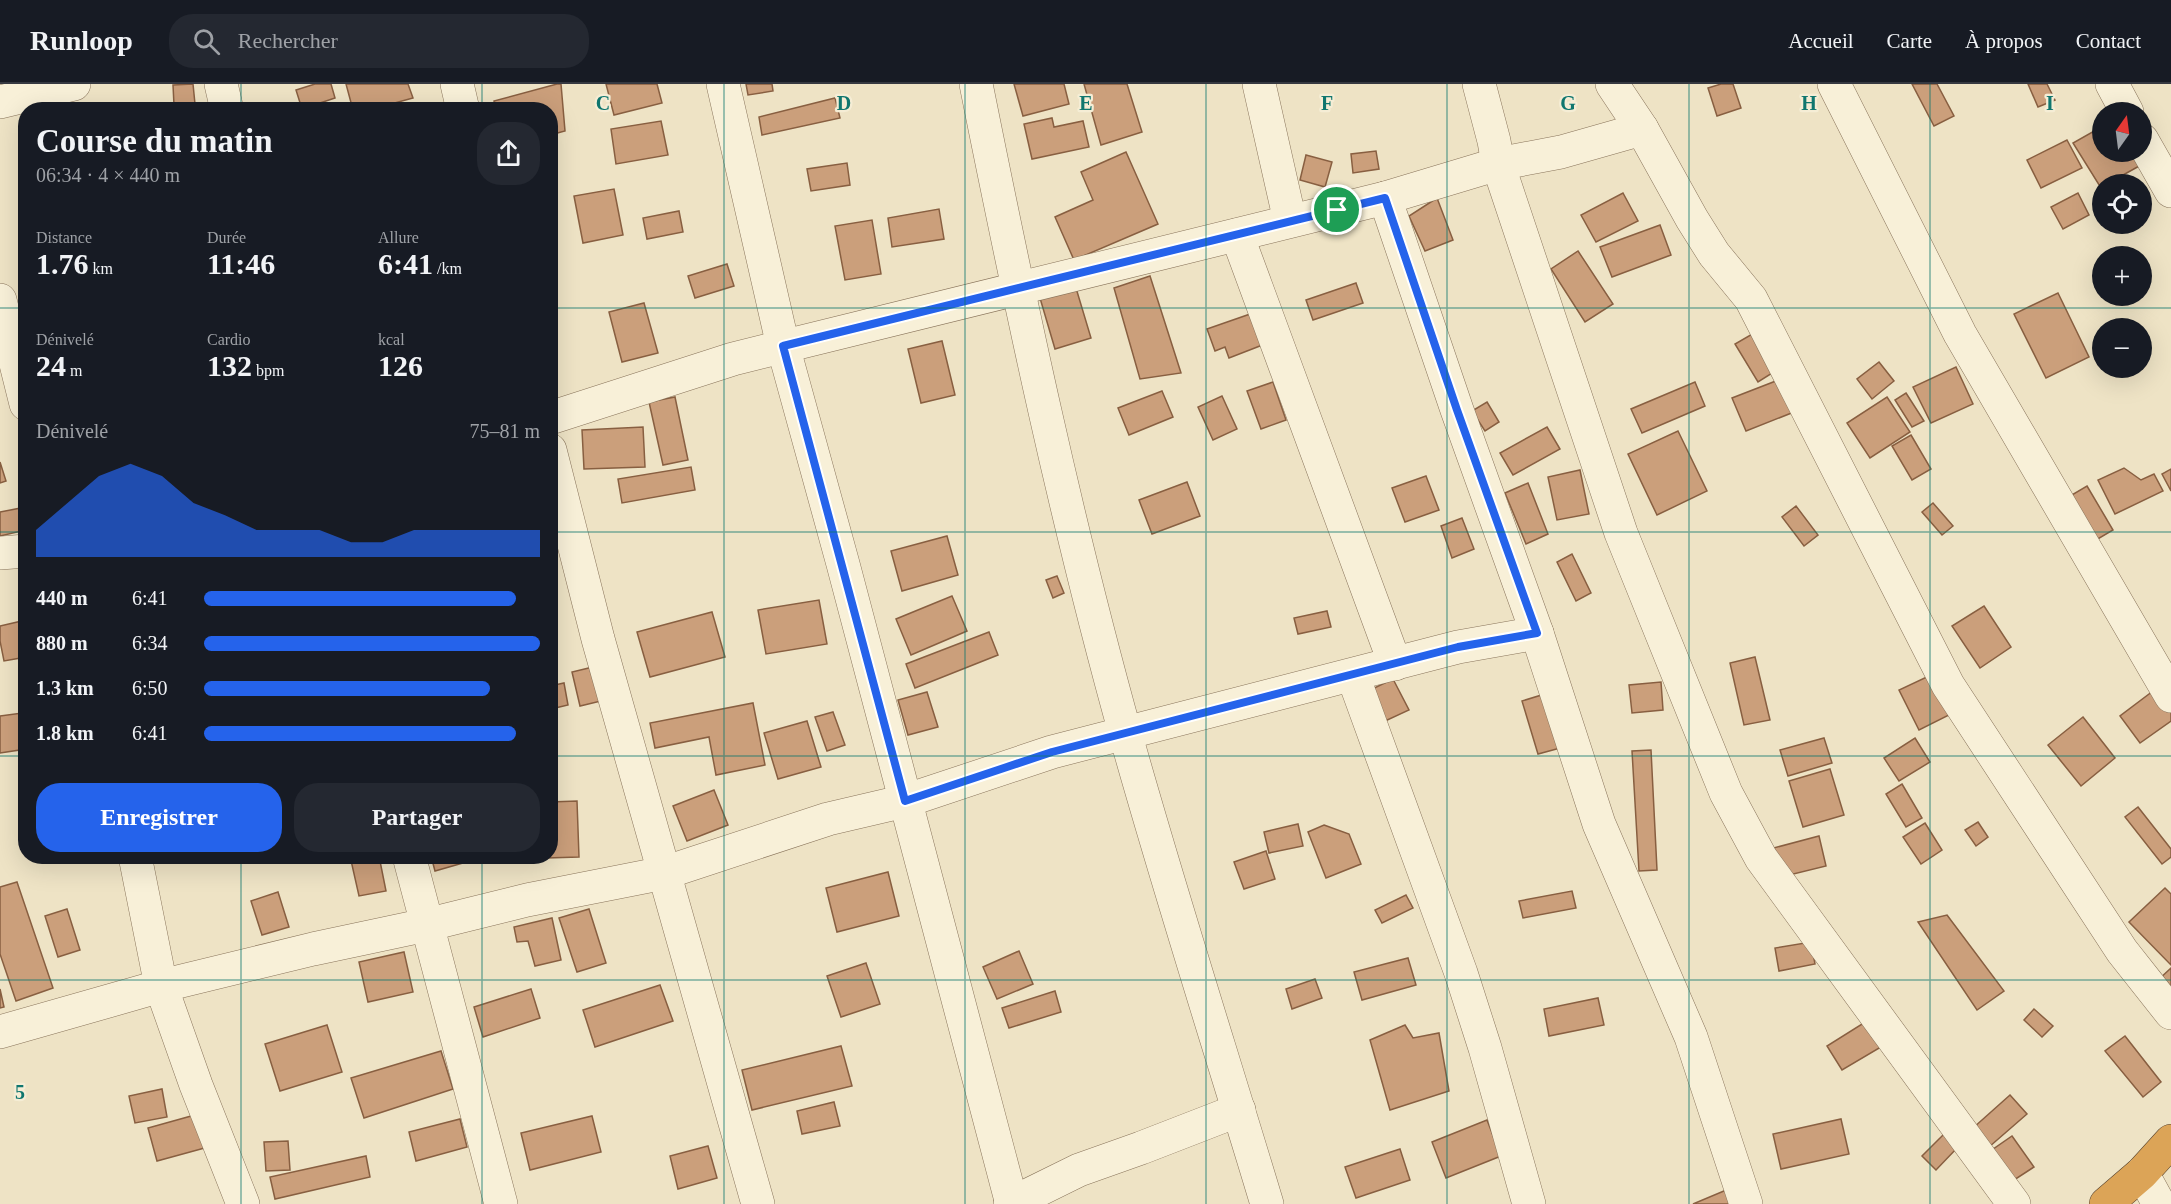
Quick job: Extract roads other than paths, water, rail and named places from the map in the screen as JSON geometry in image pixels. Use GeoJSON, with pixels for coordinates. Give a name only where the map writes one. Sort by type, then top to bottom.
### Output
{"type":"FeatureCollection","features":[{"type":"Feature","properties":{"kind":"highway"},"geometry":{"type":"LineString","coordinates":[[2106,1204],[2142,1173],[2171,1141]]}},
{"type":"Feature","properties":{"kind":"street"},"geometry":{"type":"LineString","coordinates":[[0,102],[74,84]]}},
{"type":"Feature","properties":{"kind":"street"},"geometry":{"type":"LineString","coordinates":[[221,84],[225,102]]}},
{"type":"Feature","properties":{"kind":"street"},"geometry":{"type":"LineString","coordinates":[[457,84],[461,102]]}},
{"type":"Feature","properties":{"kind":"street"},"geometry":{"type":"LineString","coordinates":[[723,84],[783,346],[1011,1204],[1079,1170],[1239,1110]]}},
{"type":"Feature","properties":{"kind":"street"},"geometry":{"type":"LineString","coordinates":[[976,84],[1017,289],[1067,508],[1126,734],[1177,910],[1268,1204]]}},
{"type":"Feature","properties":{"kind":"street"},"geometry":{"type":"LineString","coordinates":[[1259,84],[1290,221]]}},
{"type":"Feature","properties":{"kind":"street"},"geometry":{"type":"LineString","coordinates":[[1479,84],[1498,164],[1621,533],[1726,793],[1761,858],[2014,1204]]}},
{"type":"Feature","properties":{"kind":"street"},"geometry":{"type":"LineString","coordinates":[[1612,84],[1642,129],[1714,254],[1751,299],[1948,685],[2122,951],[2171,1013]]}},
{"type":"Feature","properties":{"kind":"street"},"geometry":{"type":"LineString","coordinates":[[1834,84],[1960,334],[2171,696]]}},
{"type":"Feature","properties":{"kind":"street"},"geometry":{"type":"LineString","coordinates":[[2112,84],[2122,102]]}},
{"type":"Feature","properties":{"kind":"street"},"geometry":{"type":"LineString","coordinates":[[558,415],[733,359],[1385,198],[1498,164],[1561,152],[1642,129]]}},
{"type":"Feature","properties":{"kind":"street"},"geometry":{"type":"LineString","coordinates":[[2152,158],[2171,191]]}},
{"type":"Feature","properties":{"kind":"street"},"geometry":{"type":"LineString","coordinates":[[1385,198],[1457,410],[1537,633],[1599,824],[1691,1038],[1746,1204]]}},
{"type":"Feature","properties":{"kind":"street"},"geometry":{"type":"LineString","coordinates":[[1237,235],[1395,664]]}},
{"type":"Feature","properties":{"kind":"street"},"geometry":{"type":"LineString","coordinates":[[0,300],[18,372]]}},
{"type":"Feature","properties":{"kind":"street"},"geometry":{"type":"LineString","coordinates":[[558,481],[601,650],[758,1204]]}},
{"type":"Feature","properties":{"kind":"street"},"geometry":{"type":"LineString","coordinates":[[0,554],[18,552]]}},
{"type":"Feature","properties":{"kind":"street"},"geometry":{"type":"LineString","coordinates":[[0,1032],[161,986],[313,949],[426,925],[527,900],[664,873],[828,819],[905,801],[1011,764],[1458,647],[1537,633]]}},
{"type":"Feature","properties":{"kind":"street"},"geometry":{"type":"LineString","coordinates":[[1353,676],[1461,973],[1485,1048],[1529,1204]]}},
{"type":"Feature","properties":{"kind":"street"},"geometry":{"type":"LineString","coordinates":[[137,864],[161,986],[196,1085],[243,1204]]}},
{"type":"Feature","properties":{"kind":"street"},"geometry":{"type":"LineString","coordinates":[[411,864],[501,1204]]}},
{"type":"Feature","properties":{"kind":"street"},"geometry":{"type":"LineString","coordinates":[[2142,1173],[2159,1204]]}}]}
